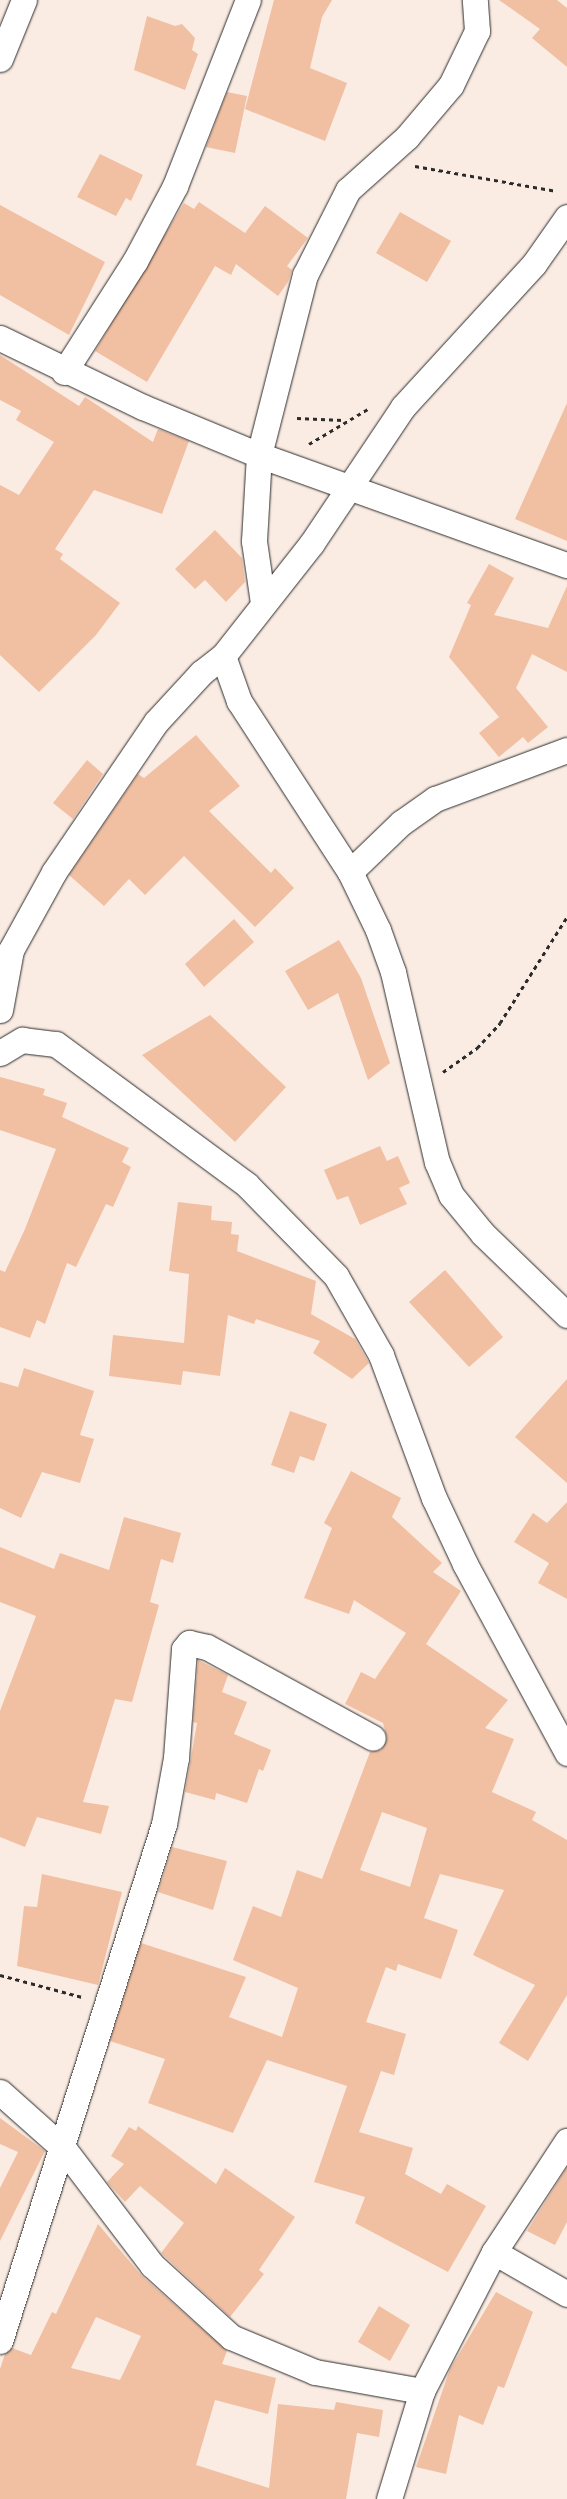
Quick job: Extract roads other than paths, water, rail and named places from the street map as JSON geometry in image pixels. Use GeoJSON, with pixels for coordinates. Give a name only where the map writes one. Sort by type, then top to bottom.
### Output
{"type":"FeatureCollection","features":[{"type":"Feature","properties":{"kind":"street"},"geometry":{"type":"LineString","coordinates":[[0,59],[24,0]]}},
{"type":"Feature","properties":{"kind":"street"},"geometry":{"type":"LineString","coordinates":[[64,372],[135,261],[175,186],[248,0]]}},
{"type":"Feature","properties":{"kind":"street"},"geometry":{"type":"LineString","coordinates":[[263,603],[254,542],[271,459],[265,422],[305,276],[348,190],[406,136],[451,85],[477,31],[475,0]]}},
{"type":"Feature","properties":{"kind":"street"},"geometry":{"type":"LineString","coordinates":[[0,998],[11,950],[54,872],[156,722],[201,672],[223,656],[350,489],[403,407],[534,264],[567,217]]}},
{"type":"Feature","properties":{"kind":"street"},"geometry":{"type":"LineString","coordinates":[[0,338],[64,372],[271,459],[350,489],[567,565]]}},
{"type":"Feature","properties":{"kind":"street"},"geometry":{"type":"LineString","coordinates":[[223,656],[229,681],[258,735],[350,872],[393,972],[437,1162],[451,1195],[483,1234],[567,1315]]}},
{"type":"Feature","properties":{"kind":"street"},"geometry":{"type":"LineString","coordinates":[[350,872],[401,823],[435,799],[567,750]]}},
{"type":"Feature","properties":{"kind":"street"},"geometry":{"type":"LineString","coordinates":[[0,1053],[22,1040],[56,1044],[247,1185],[336,1276],[381,1355],[434,1498],[465,1564],[567,1753]]}},
{"type":"Feature","properties":{"kind":"street"},"geometry":{"type":"LineString","coordinates":[[0,2341],[110,2004],[167,1814],[183,1657],[189,1643],[234,1660],[373,1738]]}},
{"type":"Feature","properties":{"kind":"street"},"geometry":{"type":"LineString","coordinates":[[0,2092],[64,2149],[152,2265],[232,2337],[315,2372],[422,2391]]}},
{"type":"Feature","properties":{"kind":"street"},"geometry":{"type":"LineString","coordinates":[[389,2499],[422,2391],[494,2252],[567,2141]]}},
{"type":"Feature","properties":{"kind":"street"},"geometry":{"type":"LineString","coordinates":[[494,2252],[567,2294]]}}]}
